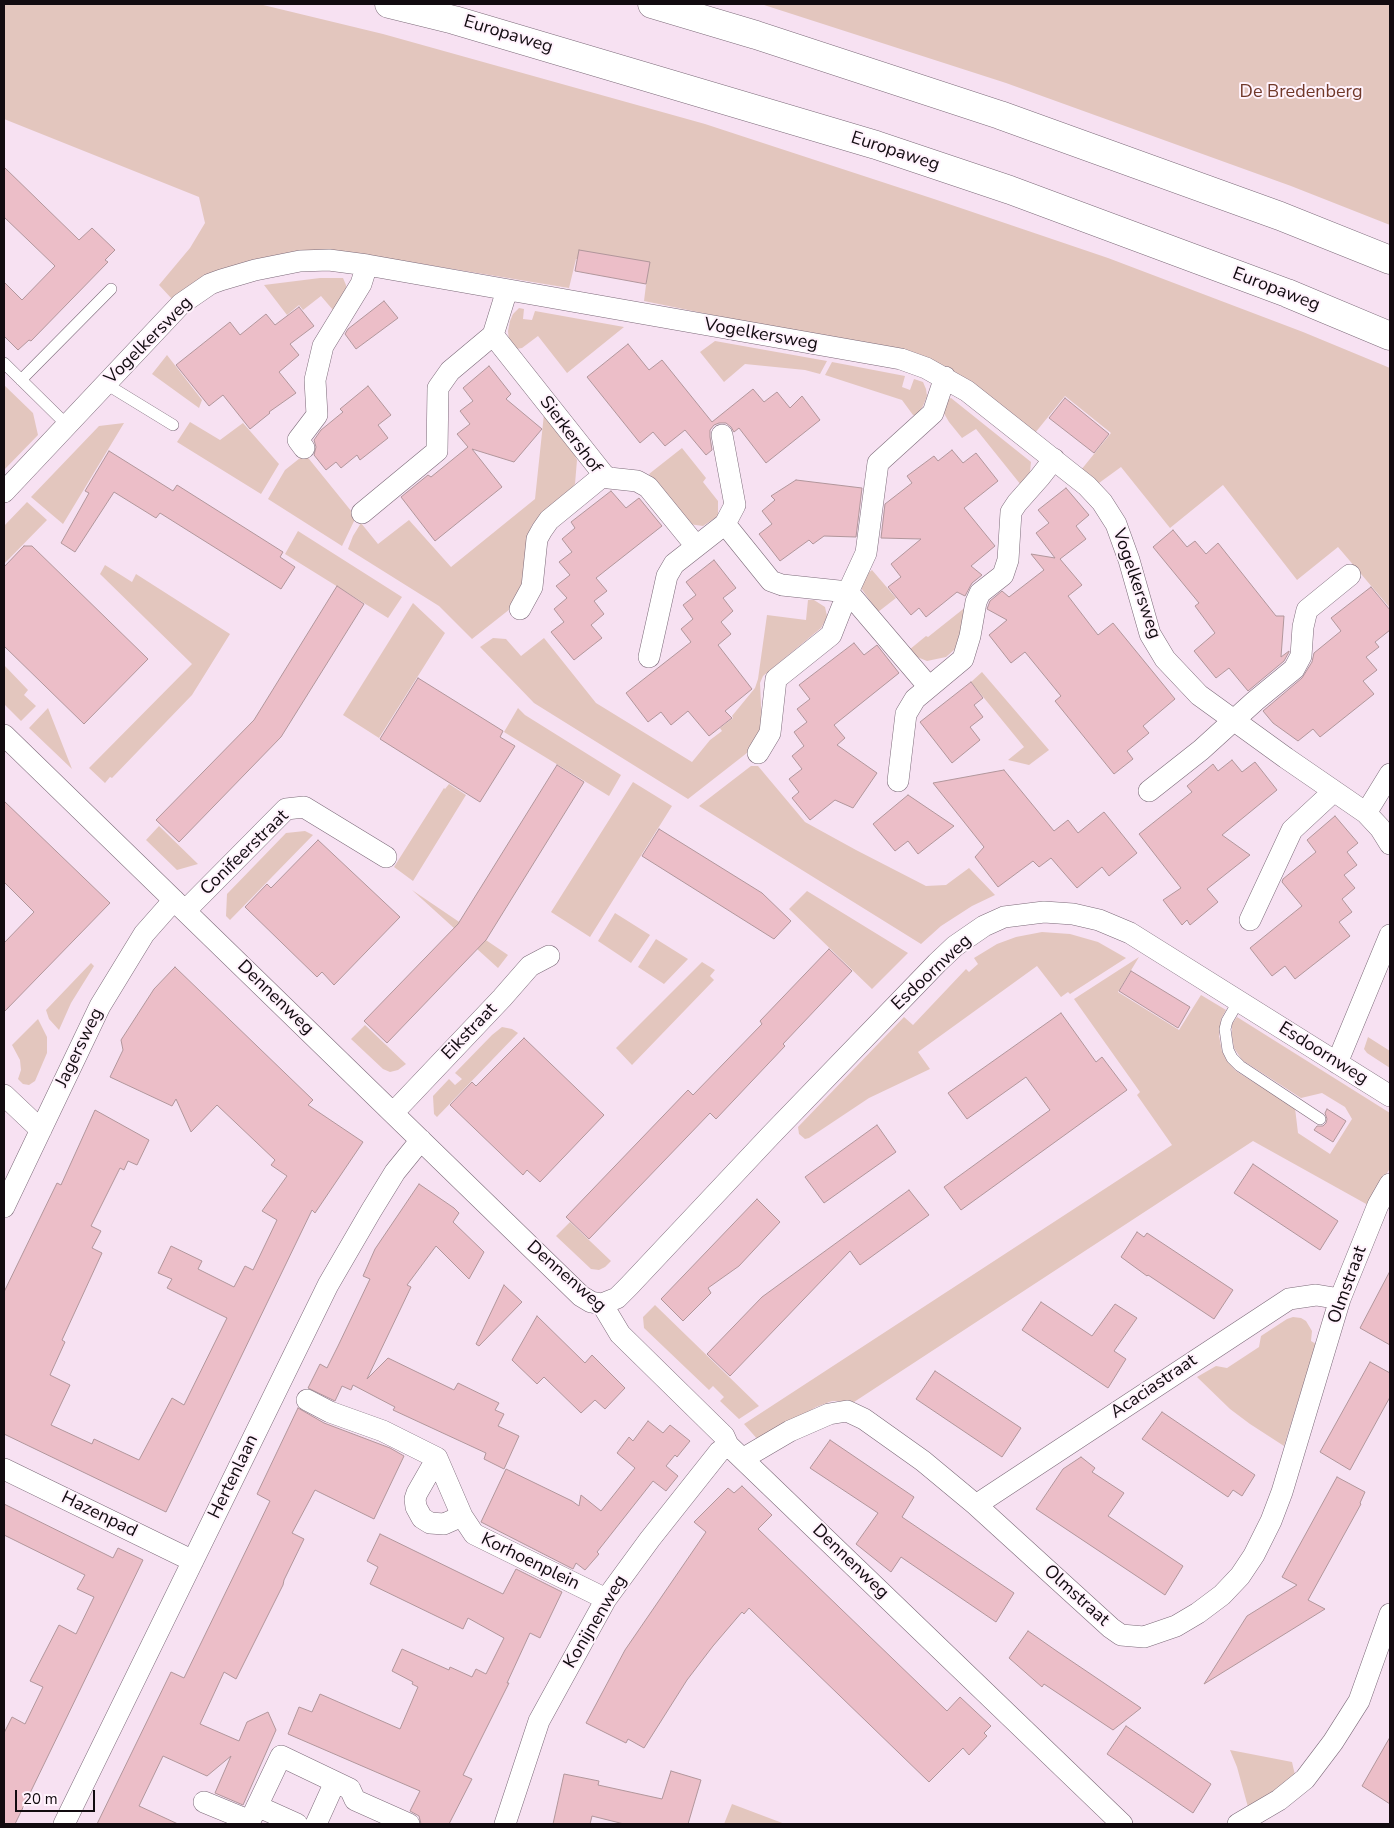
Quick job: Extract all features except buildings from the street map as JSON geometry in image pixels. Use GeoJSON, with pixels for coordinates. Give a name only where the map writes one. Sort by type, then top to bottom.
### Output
{"type":"FeatureCollection","features":[{"type":"Feature","properties":{"kind":"highway","name":"Europaweg"},"geometry":{"type":"LineString","coordinates":[[389,4],[454,20],[876,145],[1019,193],[1287,294],[1390,336]]}},
{"type":"Feature","properties":{"kind":"highway"},"geometry":{"type":"LineString","coordinates":[[652,4],[756,34],[1000,114],[1280,216],[1390,260]]}},
{"type":"Feature","properties":{"kind":"street","name":"Vogelkersweg"},"geometry":{"type":"LineString","coordinates":[[4,492],[181,304],[210,284],[255,270],[300,261],[329,260],[367,264],[901,359],[945,377],[967,391],[1087,486],[1102,502],[1116,524],[1129,560],[1150,634],[1164,660],[1199,695],[1366,813],[1380,828],[1390,844]]}},
{"type":"Feature","properties":{"kind":"street"},"geometry":{"type":"LineString","coordinates":[[304,448],[298,440],[317,415],[315,380],[323,346],[361,284],[367,264]]}},
{"type":"Feature","properties":{"kind":"street"},"geometry":{"type":"LineString","coordinates":[[362,513],[437,451],[438,388],[450,371],[493,335],[507,290]]}},
{"type":"Feature","properties":{"kind":"street","name":"Sierkershof"},"geometry":{"type":"LineString","coordinates":[[493,335],[604,475],[549,520],[542,530],[537,539],[532,587],[520,609]]}},
{"type":"Feature","properties":{"kind":"street"},"geometry":{"type":"LineString","coordinates":[[758,753],[770,733],[776,679],[831,635],[866,553],[878,463],[933,414],[945,377]]}},
{"type":"Feature","properties":{"kind":"street"},"geometry":{"type":"LineString","coordinates":[[649,657],[667,576],[674,564],[725,524],[735,505],[722,435]]}},
{"type":"Feature","properties":{"kind":"street"},"geometry":{"type":"LineString","coordinates":[[898,781],[906,714],[915,699],[963,659],[970,636],[976,602],[980,593],[1003,575],[1008,560],[1011,512],[1054,459]]}},
{"type":"Feature","properties":{"kind":"street"},"geometry":{"type":"LineString","coordinates":[[604,475],[609,478],[637,481],[648,487],[696,546]]}},
{"type":"Feature","properties":{"kind":"street"},"geometry":{"type":"LineString","coordinates":[[725,524],[771,581],[782,585],[848,592],[928,687]]}},
{"type":"Feature","properties":{"kind":"street"},"geometry":{"type":"LineString","coordinates":[[1149,791],[1294,669],[1301,656],[1303,627],[1307,610],[1350,576]]}},
{"type":"Feature","properties":{"kind":"street","name":"Dennenweg"},"geometry":{"type":"LineString","coordinates":[[4,735],[581,1296],[591,1302],[602,1304],[620,1334],[724,1436],[728,1445],[744,1458],[1122,1824]]}},
{"type":"Feature","properties":{"kind":"street"},"geometry":{"type":"LineString","coordinates":[[1366,813],[1390,774]]}},
{"type":"Feature","properties":{"kind":"street"},"geometry":{"type":"LineString","coordinates":[[1250,920],[1292,830],[1334,791]]}},
{"type":"Feature","properties":{"kind":"street","name":"Conifeerstraat"},"geometry":{"type":"LineString","coordinates":[[179,905],[286,809],[304,807],[386,857]]}},
{"type":"Feature","properties":{"kind":"street","name":"Jagersweg"},"geometry":{"type":"LineString","coordinates":[[4,1206],[100,1006],[144,934],[179,905]]}},
{"type":"Feature","properties":{"kind":"street","name":"Esdoornweg"},"geometry":{"type":"LineString","coordinates":[[602,1304],[616,1298],[629,1286],[937,963],[955,946],[984,926],[1004,917],[1044,912],[1073,914],[1099,920],[1130,933],[1390,1096]]}},
{"type":"Feature","properties":{"kind":"street"},"geometry":{"type":"LineString","coordinates":[[1337,1063],[1390,935]]}},
{"type":"Feature","properties":{"kind":"street","name":"Eikstraat"},"geometry":{"type":"LineString","coordinates":[[393,1113],[530,966],[549,956]]}},
{"type":"Feature","properties":{"kind":"street"},"geometry":{"type":"LineString","coordinates":[[4,1095],[41,1130]]}},
{"type":"Feature","properties":{"kind":"street","name":"Hertenlaan"},"geometry":{"type":"LineString","coordinates":[[64,1824],[328,1286],[380,1195],[395,1172],[421,1140]]}},
{"type":"Feature","properties":{"kind":"street","name":"Olmstraat"},"geometry":{"type":"LineString","coordinates":[[744,1458],[790,1432],[829,1414],[847,1411],[864,1419],[923,1461],[976,1505],[1121,1635],[1144,1637],[1176,1626],[1222,1596],[1240,1576],[1254,1555],[1271,1521],[1282,1492],[1340,1299],[1378,1205],[1390,1184]]}},
{"type":"Feature","properties":{"kind":"street","name":"Acaciastraat"},"geometry":{"type":"LineString","coordinates":[[976,1505],[1289,1299],[1316,1295],[1340,1299]]}},
{"type":"Feature","properties":{"kind":"street"},"geometry":{"type":"LineString","coordinates":[[307,1400],[330,1412],[383,1431],[438,1458],[417,1493],[415,1499],[416,1508],[422,1518],[430,1524],[444,1524],[462,1516]]}},
{"type":"Feature","properties":{"kind":"street","name":"Konijnenweg"},"geometry":{"type":"LineString","coordinates":[[505,1824],[539,1721],[606,1599],[650,1539],[720,1452],[728,1445]]}},
{"type":"Feature","properties":{"kind":"street","name":"Korhoenplein"},"geometry":{"type":"LineString","coordinates":[[438,1458],[462,1516],[474,1534],[606,1599]]}},
{"type":"Feature","properties":{"kind":"street","name":"Hazenpad"},"geometry":{"type":"LineString","coordinates":[[4,1469],[193,1561]]}},
{"type":"Feature","properties":{"kind":"street"},"geometry":{"type":"LineString","coordinates":[[1238,1824],[1279,1800],[1305,1779],[1333,1742],[1359,1701],[1390,1614]]}},
{"type":"Feature","properties":{"kind":"street"},"geometry":{"type":"LineString","coordinates":[[204,1802],[250,1821],[281,1756],[350,1789],[355,1800],[409,1824]]}},
{"type":"Feature","properties":{"kind":"street"},"geometry":{"type":"LineString","coordinates":[[316,1824],[335,1782]]}},
{"type":"Feature","properties":{"kind":"street"},"geometry":{"type":"LineString","coordinates":[[257,1806],[297,1824]]}},
{"type":"Feature","properties":{"kind":"lane"},"geometry":{"type":"LineString","coordinates":[[21,380],[110,289]]}},
{"type":"Feature","properties":{"kind":"lane"},"geometry":{"type":"LineString","coordinates":[[4,363],[67,425]]}},
{"type":"Feature","properties":{"kind":"lane"},"geometry":{"type":"LineString","coordinates":[[106,384],[173,425]]}},
{"type":"Feature","properties":{"kind":"lane"},"geometry":{"type":"LineString","coordinates":[[1238,1002],[1227,1021],[1225,1029],[1228,1050],[1232,1058],[1240,1066],[1320,1119]]}},
{"type":"Feature","properties":{"kind":"green space"},"geometry":{"type":"Polygon","coordinates":[[[4,4],[259,4],[383,34],[705,124],[934,199],[1108,258],[1303,332],[1390,368],[1390,608],[1338,547],[1297,580],[1223,485],[1170,528],[1121,467],[1099,483],[1081,470],[1111,433],[1065,396],[1035,433],[973,384],[932,360],[644,301],[648,269],[576,259],[569,288],[367,255],[172,299],[159,285],[190,248],[205,223],[199,197],[4,119],[4,4]]]}},
{"type":"Feature","properties":{"kind":"green space","name":"De Bredenberg"},"geometry":{"type":"Polygon","coordinates":[[[761,4],[1390,4],[1390,225],[1291,186],[1006,83],[761,4]]]}},
{"type":"Feature","properties":{"kind":"green space"},"geometry":{"type":"Polygon","coordinates":[[[320,278],[343,278],[346,285],[347,293],[333,310],[321,296],[303,310],[299,305],[287,315],[264,285],[320,278]]]}},
{"type":"Feature","properties":{"kind":"green space"},"geometry":{"type":"Polygon","coordinates":[[[519,308],[524,309],[523,319],[532,320],[535,311],[624,327],[567,373],[538,336],[522,348],[516,349],[509,341],[510,321],[513,314],[519,308]]]}},
{"type":"Feature","properties":{"kind":"green space"},"geometry":{"type":"Polygon","coordinates":[[[715,341],[827,361],[820,374],[805,370],[745,364],[724,382],[700,352],[715,341]]]}},
{"type":"Feature","properties":{"kind":"green space"},"geometry":{"type":"Polygon","coordinates":[[[167,355],[202,400],[199,408],[152,374],[167,355]]]}},
{"type":"Feature","properties":{"kind":"green space"},"geometry":{"type":"Polygon","coordinates":[[[832,362],[905,376],[902,387],[910,390],[914,379],[923,382],[927,396],[923,406],[916,416],[913,415],[902,400],[825,375],[832,362]]]}},
{"type":"Feature","properties":{"kind":"green space"},"geometry":{"type":"Polygon","coordinates":[[[4,385],[33,413],[38,435],[4,470],[4,385]]]}},
{"type":"Feature","properties":{"kind":"green space"},"geometry":{"type":"Polygon","coordinates":[[[951,398],[1031,462],[1030,472],[1021,485],[976,429],[962,438],[949,422],[942,410],[947,400],[951,398]]]}},
{"type":"Feature","properties":{"kind":"green space"},"geometry":{"type":"Polygon","coordinates":[[[544,414],[571,447],[577,460],[575,484],[563,499],[532,525],[529,533],[523,586],[510,609],[472,639],[439,606],[348,549],[361,523],[378,544],[409,520],[451,567],[535,499],[544,414]]]}},
{"type":"Feature","properties":{"kind":"green space"},"geometry":{"type":"Polygon","coordinates":[[[190,422],[220,440],[243,423],[279,464],[261,494],[177,442],[190,422]]]}},
{"type":"Feature","properties":{"kind":"green space"},"geometry":{"type":"Polygon","coordinates":[[[124,423],[63,524],[31,497],[99,426],[124,423]]]}},
{"type":"Feature","properties":{"kind":"green space"},"geometry":{"type":"Polygon","coordinates":[[[682,448],[706,478],[703,482],[718,501],[718,516],[703,526],[689,524],[649,474],[682,448]]]}},
{"type":"Feature","properties":{"kind":"green space"},"geometry":{"type":"Polygon","coordinates":[[[305,454],[356,517],[342,546],[268,499],[285,470],[305,454]]]}},
{"type":"Feature","properties":{"kind":"green space"},"geometry":{"type":"Polygon","coordinates":[[[27,502],[47,520],[4,564],[4,526],[27,502]]]}},
{"type":"Feature","properties":{"kind":"green space"},"geometry":{"type":"Polygon","coordinates":[[[298,531],[402,597],[388,618],[285,554],[298,531]]]}},
{"type":"Feature","properties":{"kind":"green space"},"geometry":{"type":"Polygon","coordinates":[[[105,565],[132,582],[136,574],[230,634],[192,695],[105,783],[89,768],[192,664],[100,574],[105,565]]]}},
{"type":"Feature","properties":{"kind":"green space"},"geometry":{"type":"Polygon","coordinates":[[[872,570],[896,598],[878,612],[861,588],[862,578],[872,570]]]}},
{"type":"Feature","properties":{"kind":"green space"},"geometry":{"type":"Polygon","coordinates":[[[808,600],[814,600],[825,607],[827,616],[821,628],[763,676],[760,683],[762,728],[752,749],[688,799],[534,703],[480,647],[493,638],[506,639],[521,656],[544,638],[596,703],[692,762],[710,740],[722,731],[720,728],[733,718],[732,716],[755,688],[758,679],[767,615],[806,620],[808,600]]]}},
{"type":"Feature","properties":{"kind":"green space"},"geometry":{"type":"Polygon","coordinates":[[[413,603],[445,633],[379,738],[343,715],[413,603]]]}},
{"type":"Feature","properties":{"kind":"green space"},"geometry":{"type":"Polygon","coordinates":[[[967,606],[960,641],[946,657],[927,661],[917,657],[909,650],[926,636],[928,637],[967,606]]]}},
{"type":"Feature","properties":{"kind":"green space"},"geometry":{"type":"Polygon","coordinates":[[[4,665],[28,690],[24,695],[36,706],[21,721],[4,704],[4,665]]]}},
{"type":"Feature","properties":{"kind":"green space"},"geometry":{"type":"Polygon","coordinates":[[[982,672],[1049,750],[1029,765],[1008,760],[1024,747],[971,682],[982,672]]]}},
{"type":"Feature","properties":{"kind":"green space"},"geometry":{"type":"Polygon","coordinates":[[[48,708],[72,769],[29,728],[48,708]]]}},
{"type":"Feature","properties":{"kind":"green space"},"geometry":{"type":"Polygon","coordinates":[[[518,708],[525,715],[621,775],[609,796],[504,732],[518,708]]]}},
{"type":"Feature","properties":{"kind":"green space"},"geometry":{"type":"Polygon","coordinates":[[[751,766],[758,766],[805,822],[856,850],[926,886],[946,885],[969,868],[995,895],[972,906],[941,926],[921,944],[699,806],[751,766]]]}},
{"type":"Feature","properties":{"kind":"green space"},"geometry":{"type":"Polygon","coordinates":[[[633,782],[672,806],[590,937],[551,912],[633,782]]]}},
{"type":"Feature","properties":{"kind":"green space"},"geometry":{"type":"Polygon","coordinates":[[[449,784],[466,795],[413,881],[394,867],[444,788],[449,784]]]}},
{"type":"Feature","properties":{"kind":"green space"},"geometry":{"type":"Polygon","coordinates":[[[159,826],[198,864],[177,870],[146,840],[159,826]]]}},
{"type":"Feature","properties":{"kind":"green space"},"geometry":{"type":"Polygon","coordinates":[[[305,831],[313,835],[230,920],[226,916],[227,894],[286,833],[305,831]]]}},
{"type":"Feature","properties":{"kind":"green space"},"geometry":{"type":"Polygon","coordinates":[[[412,890],[508,955],[498,968],[412,890]]]}},
{"type":"Feature","properties":{"kind":"green space"},"geometry":{"type":"Polygon","coordinates":[[[807,891],[908,953],[872,989],[789,909],[807,891]]]}},
{"type":"Feature","properties":{"kind":"green space"},"geometry":{"type":"Polygon","coordinates":[[[615,913],[650,935],[631,963],[598,941],[615,913]]]}},
{"type":"Feature","properties":{"kind":"green space"},"geometry":{"type":"Polygon","coordinates":[[[1042,932],[1070,934],[1098,942],[1126,958],[1070,994],[1068,992],[1061,997],[1037,966],[918,1052],[930,1069],[869,1098],[809,1138],[805,1139],[799,1134],[798,1127],[904,1017],[913,1025],[966,969],[969,972],[978,964],[974,958],[997,944],[1016,937],[1042,932]]]}},
{"type":"Feature","properties":{"kind":"green space"},"geometry":{"type":"Polygon","coordinates":[[[656,939],[688,959],[664,984],[638,967],[656,939]]]}},
{"type":"Feature","properties":{"kind":"green space"},"geometry":{"type":"Polygon","coordinates":[[[1139,957],[1118,992],[1179,1030],[1201,995],[1226,1010],[1221,1019],[1219,1036],[1222,1051],[1227,1061],[1236,1071],[1295,1108],[1298,1133],[1330,1154],[1352,1119],[1345,1107],[1322,1093],[1301,1098],[1242,1060],[1234,1048],[1232,1036],[1232,1024],[1237,1017],[1390,1113],[1390,1168],[1368,1205],[1253,1141],[854,1402],[832,1401],[816,1407],[759,1441],[744,1424],[1172,1145],[1137,1095],[1140,1092],[1074,999],[1139,957]]]}},
{"type":"Feature","properties":{"kind":"green space"},"geometry":{"type":"Polygon","coordinates":[[[702,962],[715,970],[710,976],[714,980],[632,1065],[616,1048],[702,962]]]}},
{"type":"Feature","properties":{"kind":"green space"},"geometry":{"type":"Polygon","coordinates":[[[91,963],[94,966],[71,1003],[59,1030],[49,1019],[46,1010],[91,963]]]}},
{"type":"Feature","properties":{"kind":"green space"},"geometry":{"type":"Polygon","coordinates":[[[38,1019],[47,1037],[47,1053],[35,1081],[29,1085],[23,1084],[18,1079],[21,1070],[20,1060],[12,1045],[38,1019]]]}},
{"type":"Feature","properties":{"kind":"green space"},"geometry":{"type":"Polygon","coordinates":[[[365,1025],[406,1064],[398,1070],[390,1072],[383,1069],[351,1039],[365,1025]]]}},
{"type":"Feature","properties":{"kind":"green space"},"geometry":{"type":"Polygon","coordinates":[[[502,1027],[512,1029],[518,1033],[437,1117],[434,1114],[433,1096],[449,1079],[455,1085],[462,1079],[455,1073],[502,1027]]]}},
{"type":"Feature","properties":{"kind":"green space"},"geometry":{"type":"Polygon","coordinates":[[[1368,1037],[1390,1051],[1390,1068],[1364,1049],[1368,1037]]]}},
{"type":"Feature","properties":{"kind":"green space"},"geometry":{"type":"Polygon","coordinates":[[[570,1222],[611,1261],[605,1267],[599,1270],[591,1269],[556,1236],[570,1222]]]}},
{"type":"Feature","properties":{"kind":"green space"},"geometry":{"type":"Polygon","coordinates":[[[655,1305],[759,1406],[739,1419],[720,1401],[724,1397],[713,1386],[709,1390],[644,1328],[643,1317],[655,1305]]]}},
{"type":"Feature","properties":{"kind":"green space"},"geometry":{"type":"Polygon","coordinates":[[[1293,1317],[1306,1321],[1312,1331],[1311,1341],[1316,1344],[1284,1446],[1230,1409],[1197,1377],[1216,1366],[1227,1368],[1259,1347],[1261,1336],[1293,1317]]]}},
{"type":"Feature","properties":{"kind":"green space"},"geometry":{"type":"Polygon","coordinates":[[[1230,1750],[1292,1762],[1295,1775],[1275,1792],[1248,1807],[1237,1767],[1230,1750]]]}},
{"type":"Feature","properties":{"kind":"green space"},"geometry":{"type":"Polygon","coordinates":[[[732,1804],[785,1824],[724,1824],[732,1804]]]}}]}
